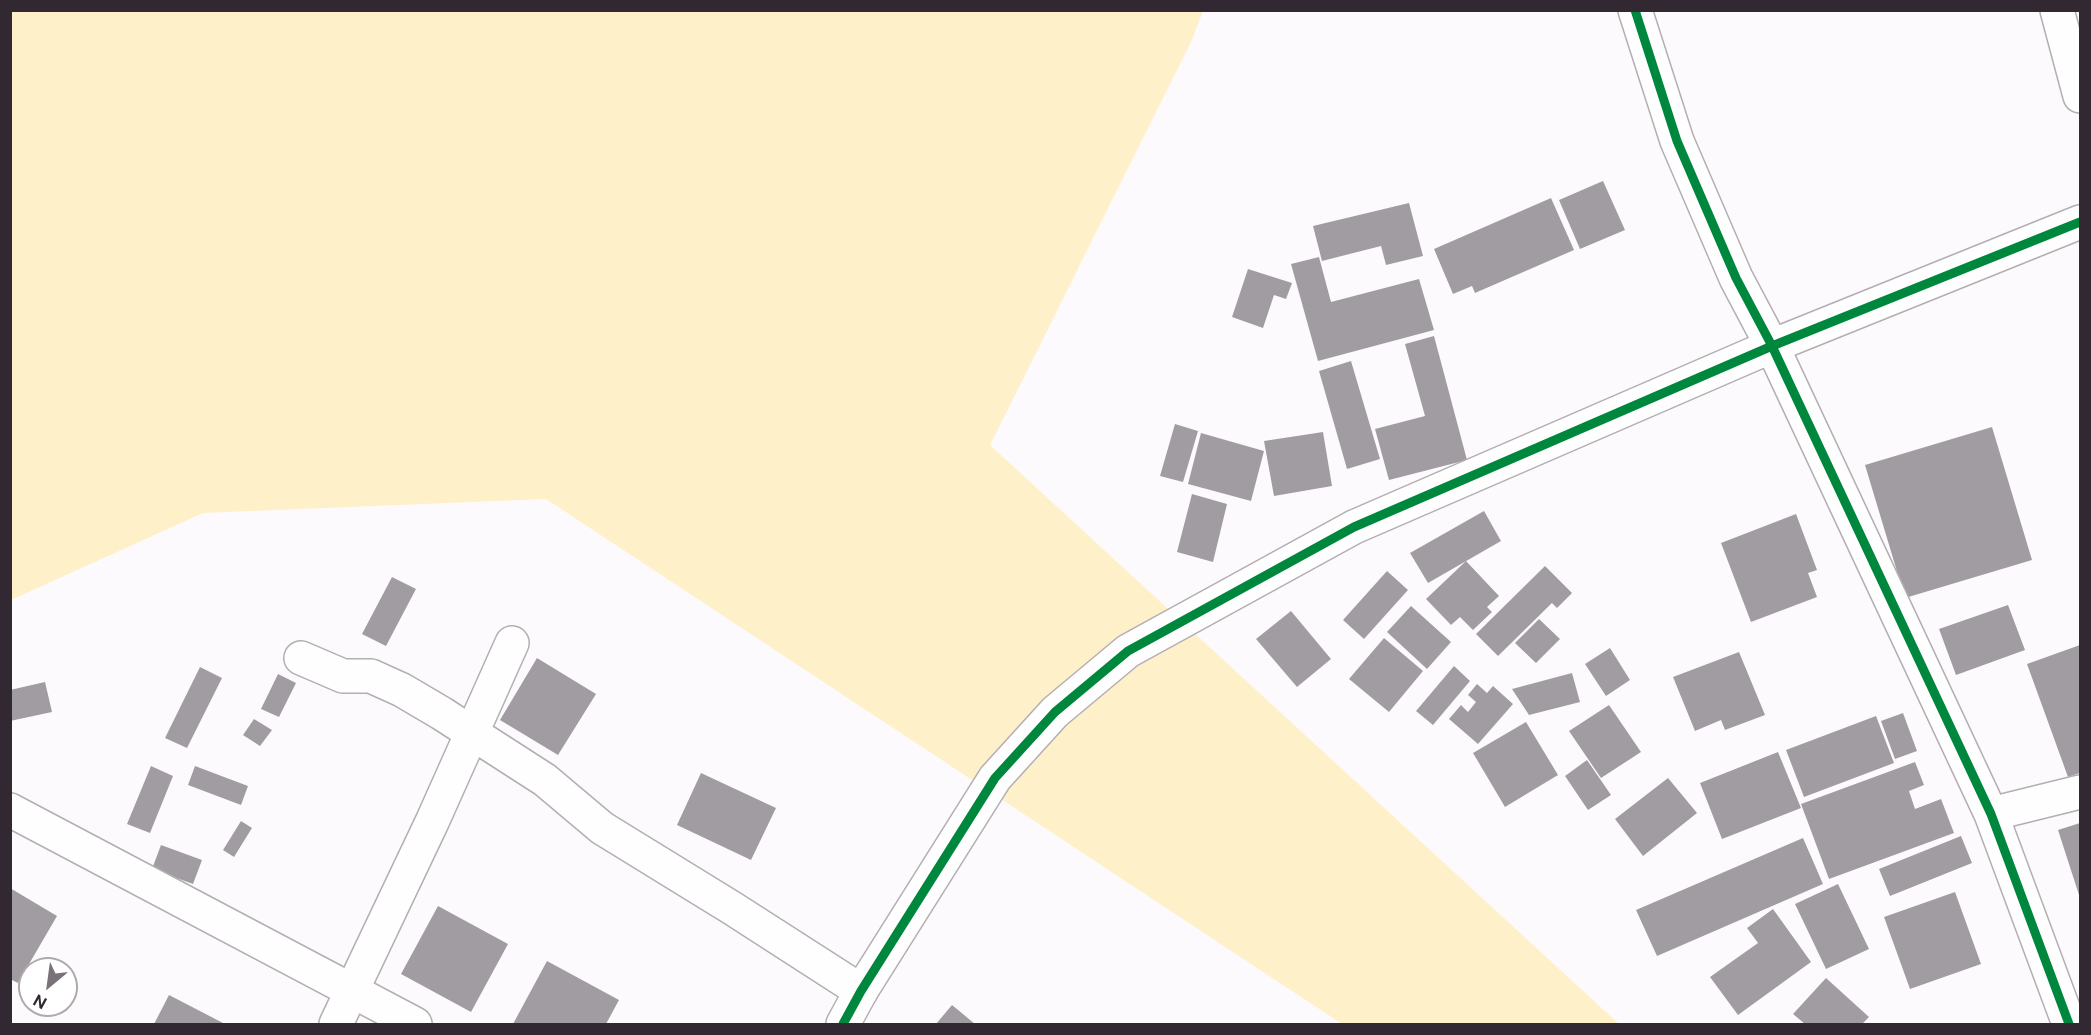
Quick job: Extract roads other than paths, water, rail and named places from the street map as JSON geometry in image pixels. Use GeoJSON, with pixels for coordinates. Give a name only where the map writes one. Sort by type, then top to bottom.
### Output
{"type":"FeatureCollection","features":[{"type":"Feature","properties":{"kind":"street"},"geometry":{"type":"LineString","coordinates":[[1635,10],[1677,141],[1736,278],[1772,346],[1991,814],[2069,1024]]}},
{"type":"Feature","properties":{"kind":"street"},"geometry":{"type":"LineString","coordinates":[[2057,10],[2080,96]]}},
{"type":"Feature","properties":{"kind":"street"},"geometry":{"type":"LineString","coordinates":[[843,1024],[995,778],[1055,712],[1128,651],[1354,527],[1772,346],[2080,222]]}},
{"type":"Feature","properties":{"kind":"street"},"geometry":{"type":"LineString","coordinates":[[336,1024],[432,822],[512,643]]}},
{"type":"Feature","properties":{"kind":"street"},"geometry":{"type":"LineString","coordinates":[[301,658],[343,676],[371,676],[402,690],[441,713],[545,780],[602,828],[732,908],[861,992]]}},
{"type":"Feature","properties":{"kind":"street"},"geometry":{"type":"LineString","coordinates":[[1991,814],[2080,792]]}},
{"type":"Feature","properties":{"kind":"street"},"geometry":{"type":"LineString","coordinates":[[10,810],[415,1024]]}}]}
